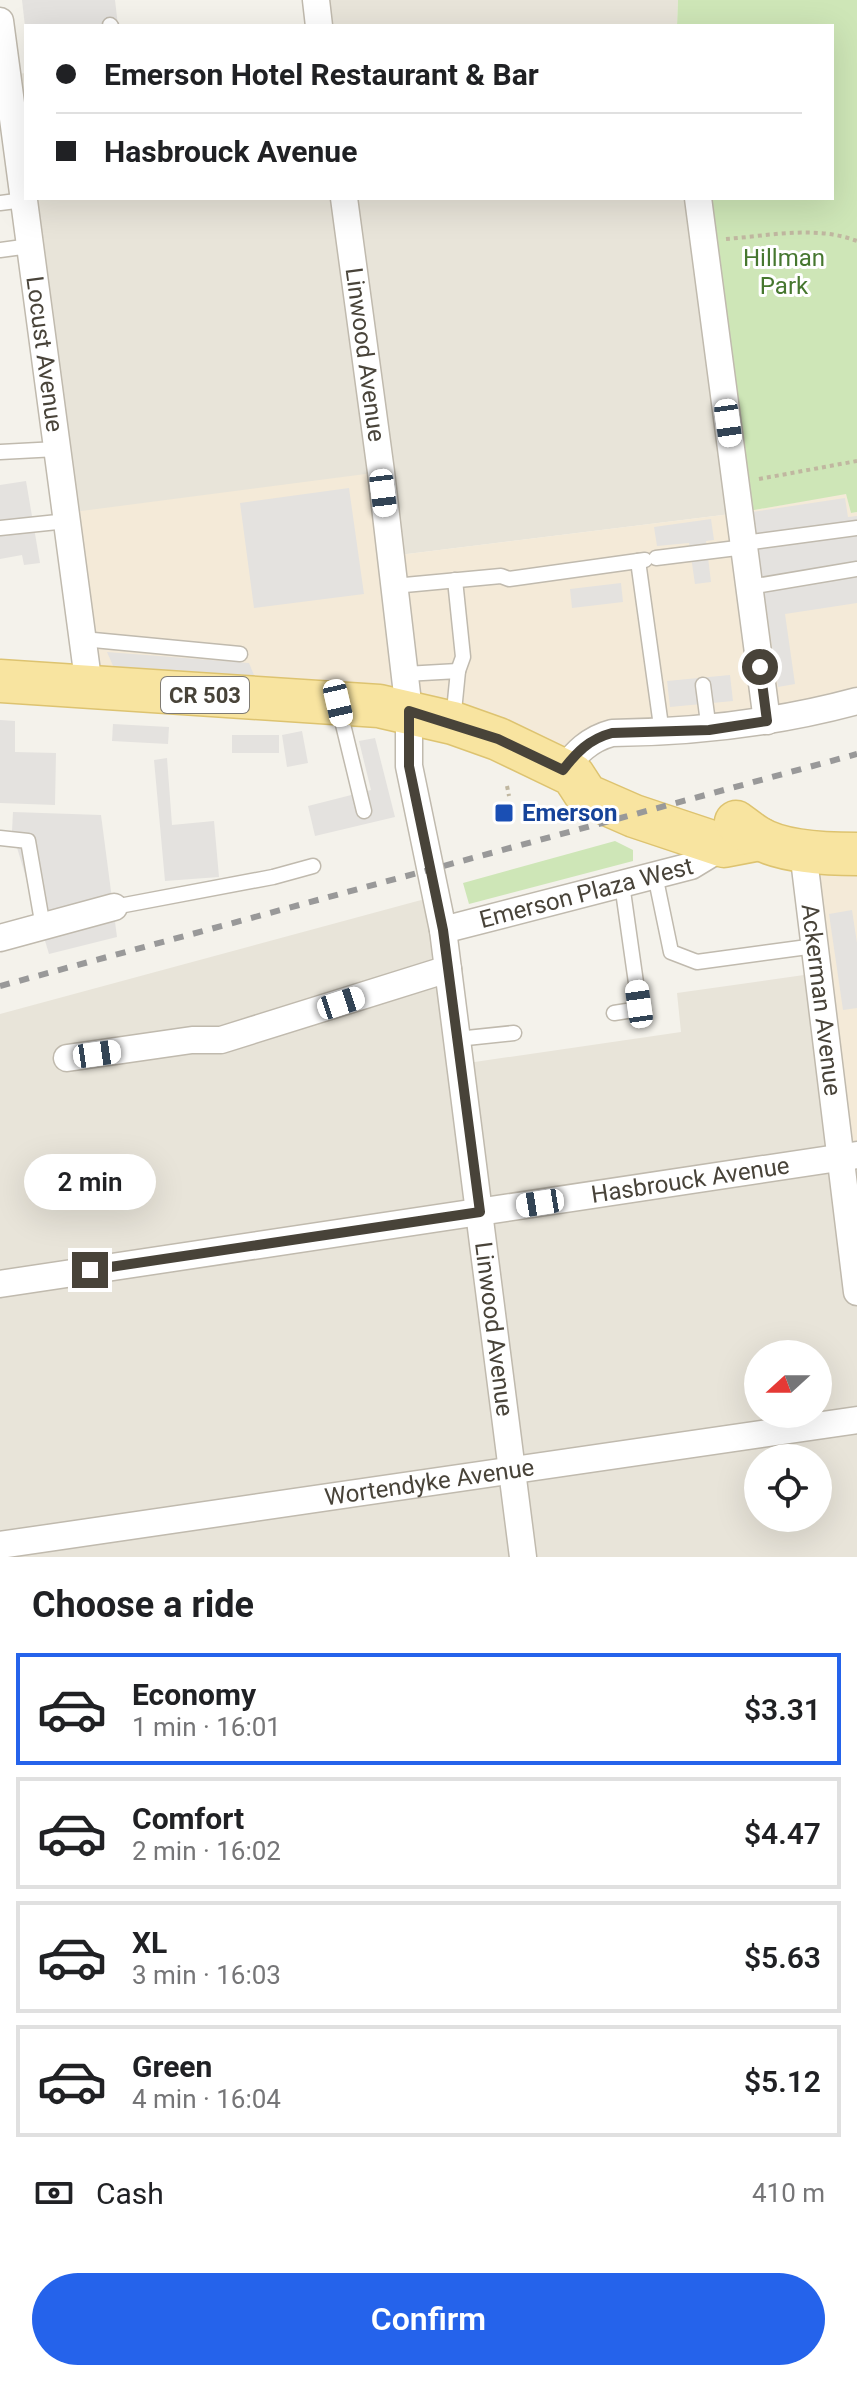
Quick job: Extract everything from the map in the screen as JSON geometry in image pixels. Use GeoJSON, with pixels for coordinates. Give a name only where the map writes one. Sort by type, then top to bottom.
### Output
{"type":"FeatureCollection","features":[{"type":"Feature","properties":{"kind":"main road","name":"CR 503"},"geometry":{"type":"LineString","coordinates":[[0,681],[379,706],[407,692],[453,723],[498,739],[568,773],[596,770],[734,821],[742,842],[823,854],[857,854]]}},
{"type":"Feature","properties":{"kind":"street"},"geometry":{"type":"LineString","coordinates":[[316,0],[319,24]]}},
{"type":"Feature","properties":{"kind":"street","name":"Locust Avenue"},"geometry":{"type":"LineString","coordinates":[[0,21],[17,74],[8,145],[12,202],[30,246],[89,687]]}},
{"type":"Feature","properties":{"kind":"street","name":"Linwood Avenue"},"geometry":{"type":"LineString","coordinates":[[344,200],[407,692],[409,766],[443,930],[523,1557]]}},
{"type":"Feature","properties":{"kind":"street"},"geometry":{"type":"LineString","coordinates":[[698,200],[767,721]]}},
{"type":"Feature","properties":{"kind":"street"},"geometry":{"type":"LineString","coordinates":[[568,773],[577,752],[612,733],[709,730],[857,701]]}},
{"type":"Feature","properties":{"kind":"street","name":"Emerson Plaza West"},"geometry":{"type":"LineString","coordinates":[[443,930],[691,866],[742,842]]}},
{"type":"Feature","properties":{"kind":"street","name":"Ackerman Avenue"},"geometry":{"type":"LineString","coordinates":[[803,851],[849,1156],[857,1292]]}},
{"type":"Feature","properties":{"kind":"street"},"geometry":{"type":"LineString","coordinates":[[0,938],[114,907]]}},
{"type":"Feature","properties":{"kind":"street"},"geometry":{"type":"LineString","coordinates":[[67,1058],[192,1040],[221,1040],[448,969]]}},
{"type":"Feature","properties":{"kind":"street","name":"Hasbrouck Avenue"},"geometry":{"type":"LineString","coordinates":[[0,1284],[849,1156]]}},
{"type":"Feature","properties":{"kind":"street","name":"Wortendyke Avenue"},"geometry":{"type":"LineString","coordinates":[[0,1545],[857,1420]]}},
{"type":"Feature","properties":{"kind":"lane"},"geometry":{"type":"LineString","coordinates":[[0,250],[30,246]]}},
{"type":"Feature","properties":{"kind":"lane"},"geometry":{"type":"LineString","coordinates":[[0,452],[57,449]]}},
{"type":"Feature","properties":{"kind":"lane"},"geometry":{"type":"LineString","coordinates":[[0,528],[67,521]]}},
{"type":"Feature","properties":{"kind":"lane"},"geometry":{"type":"LineString","coordinates":[[394,586],[501,576],[509,579],[857,528]]}},
{"type":"Feature","properties":{"kind":"lane"},"geometry":{"type":"LineString","coordinates":[[646,560],[662,733]]}},
{"type":"Feature","properties":{"kind":"lane"},"geometry":{"type":"LineString","coordinates":[[750,587],[857,569]]}},
{"type":"Feature","properties":{"kind":"lane"},"geometry":{"type":"LineString","coordinates":[[453,723],[458,671],[463,657],[455,580]]}},
{"type":"Feature","properties":{"kind":"lane"},"geometry":{"type":"LineString","coordinates":[[83,639],[240,654]]}},
{"type":"Feature","properties":{"kind":"lane"},"geometry":{"type":"LineString","coordinates":[[407,692],[458,671]]}},
{"type":"Feature","properties":{"kind":"lane"},"geometry":{"type":"LineString","coordinates":[[703,685],[709,730]]}},
{"type":"Feature","properties":{"kind":"lane"},"geometry":{"type":"LineString","coordinates":[[338,703],[364,811]]}},
{"type":"Feature","properties":{"kind":"lane"},"geometry":{"type":"LineString","coordinates":[[0,838],[28,841],[43,927]]}},
{"type":"Feature","properties":{"kind":"lane"},"geometry":{"type":"LineString","coordinates":[[114,907],[273,877],[313,866]]}},
{"type":"Feature","properties":{"kind":"lane"},"geometry":{"type":"LineString","coordinates":[[655,875],[671,952],[677,956],[697,962],[815,946]]}},
{"type":"Feature","properties":{"kind":"lane"},"geometry":{"type":"LineString","coordinates":[[614,1013],[633,1010],[639,1004],[622,884]]}},
{"type":"Feature","properties":{"kind":"lane"},"geometry":{"type":"LineString","coordinates":[[457,1039],[514,1033]]}},
{"type":"Feature","properties":{"kind":"path"},"geometry":{"type":"LineString","coordinates":[[703,241],[803,233],[841,235],[857,241]]}},
{"type":"Feature","properties":{"kind":"path"},"geometry":{"type":"LineString","coordinates":[[737,484],[857,461]]}},
{"type":"Feature","properties":{"kind":"path"},"geometry":{"type":"LineString","coordinates":[[507,786],[509,796]]}},
{"type":"Feature","properties":{"kind":"shaded area"},"geometry":{"type":"Polygon","coordinates":[[[22,0],[115,0],[118,24],[25,24],[22,0]]]}},
{"type":"Feature","properties":{"kind":"shaded area"},"geometry":{"type":"Polygon","coordinates":[[[316,0],[678,0],[677,24],[320,24],[316,0]]]}},
{"type":"Feature","properties":{"kind":"shaded area"},"geometry":{"type":"Polygon","coordinates":[[[24,73],[24,200],[696,202],[739,513],[391,556],[66,513],[7,75],[24,73]]]}},
{"type":"Feature","properties":{"kind":"shaded area"},"geometry":{"type":"Polygon","coordinates":[[[381,472],[391,556],[739,513],[846,493],[851,513],[857,512],[857,701],[577,752],[498,739],[89,687],[66,513],[381,472]]]}},
{"type":"Feature","properties":{"kind":"shaded area"},"geometry":{"type":"Polygon","coordinates":[[[26,481],[40,563],[24,565],[22,555],[0,559],[0,485],[26,481]]]}},
{"type":"Feature","properties":{"kind":"shaded area"},"geometry":{"type":"Polygon","coordinates":[[[349,488],[364,594],[254,608],[240,503],[349,488]]]}},
{"type":"Feature","properties":{"kind":"shaded area"},"geometry":{"type":"Polygon","coordinates":[[[845,498],[848,517],[857,516],[857,603],[785,614],[795,684],[778,687],[752,512],[845,498]]]}},
{"type":"Feature","properties":{"kind":"shaded area"},"geometry":{"type":"Polygon","coordinates":[[[711,519],[714,540],[706,541],[711,582],[695,584],[689,543],[657,546],[654,527],[711,519]]]}},
{"type":"Feature","properties":{"kind":"shaded area"},"geometry":{"type":"Polygon","coordinates":[[[621,583],[623,602],[572,608],[570,589],[621,583]]]}},
{"type":"Feature","properties":{"kind":"shaded area"},"geometry":{"type":"Polygon","coordinates":[[[107,652],[249,663],[256,680],[114,668],[107,652]]]}},
{"type":"Feature","properties":{"kind":"shaded area"},"geometry":{"type":"Polygon","coordinates":[[[730,675],[733,701],[670,707],[667,681],[730,675]]]}},
{"type":"Feature","properties":{"kind":"shaded area"},"geometry":{"type":"Polygon","coordinates":[[[0,720],[15,721],[15,752],[56,753],[55,805],[0,803],[0,720]]]}},
{"type":"Feature","properties":{"kind":"shaded area"},"geometry":{"type":"Polygon","coordinates":[[[113,724],[169,727],[168,744],[112,741],[113,724]]]}},
{"type":"Feature","properties":{"kind":"shaded area"},"geometry":{"type":"Polygon","coordinates":[[[302,731],[308,763],[287,767],[282,735],[302,731]]]}},
{"type":"Feature","properties":{"kind":"shaded area"},"geometry":{"type":"Polygon","coordinates":[[[232,735],[279,735],[279,753],[232,753],[232,735]]]}},
{"type":"Feature","properties":{"kind":"shaded area"},"geometry":{"type":"Polygon","coordinates":[[[375,738],[395,817],[315,836],[308,806],[371,790],[359,741],[375,738]]]}},
{"type":"Feature","properties":{"kind":"shaded area"},"geometry":{"type":"Polygon","coordinates":[[[167,758],[172,825],[214,821],[219,877],[165,881],[154,760],[167,758]]]}},
{"type":"Feature","properties":{"kind":"shaded area"},"geometry":{"type":"Polygon","coordinates":[[[13,812],[101,815],[117,937],[49,954],[12,831],[13,812]]]}},
{"type":"Feature","properties":{"kind":"shaded area"},"geometry":{"type":"Polygon","coordinates":[[[803,851],[857,854],[857,1155],[841,1157],[803,851]]]}},
{"type":"Feature","properties":{"kind":"shaded area"},"geometry":{"type":"Polygon","coordinates":[[[436,896],[461,1064],[681,1032],[677,993],[818,973],[857,1155],[857,1557],[0,1557],[0,1014],[436,896]]]}},
{"type":"Feature","properties":{"kind":"shaded area"},"geometry":{"type":"Polygon","coordinates":[[[852,910],[857,943],[857,1008],[843,1010],[829,914],[852,910]]]}},
{"type":"Feature","properties":{"kind":"green space","name":"Hillman Park"},"geometry":{"type":"Polygon","coordinates":[[[678,0],[857,0],[857,512],[851,513],[846,494],[743,512],[700,200],[834,200],[834,24],[677,24],[678,0]]]}},
{"type":"Feature","properties":{"kind":"green space"},"geometry":{"type":"Polygon","coordinates":[[[615,841],[633,850],[633,861],[469,904],[463,883],[615,841]]]}},
{"type":"Feature","properties":{"kind":"railway"},"geometry":{"type":"LineString","coordinates":[[0,986],[857,754]]}},
{"type":"Feature","properties":{"kind":"place","name":"Emerson"},"geometry":{"type":"Point","coordinates":[504,813]}},
{"type":"Feature","properties":{"kind":"route"},"geometry":{"type":"LineString","coordinates":[[90,1270],[480,1212],[443,930],[409,766],[409,711],[498,739],[563,770],[577,752],[590,742],[612,733],[709,730],[767,721],[760,667]]}}]}
